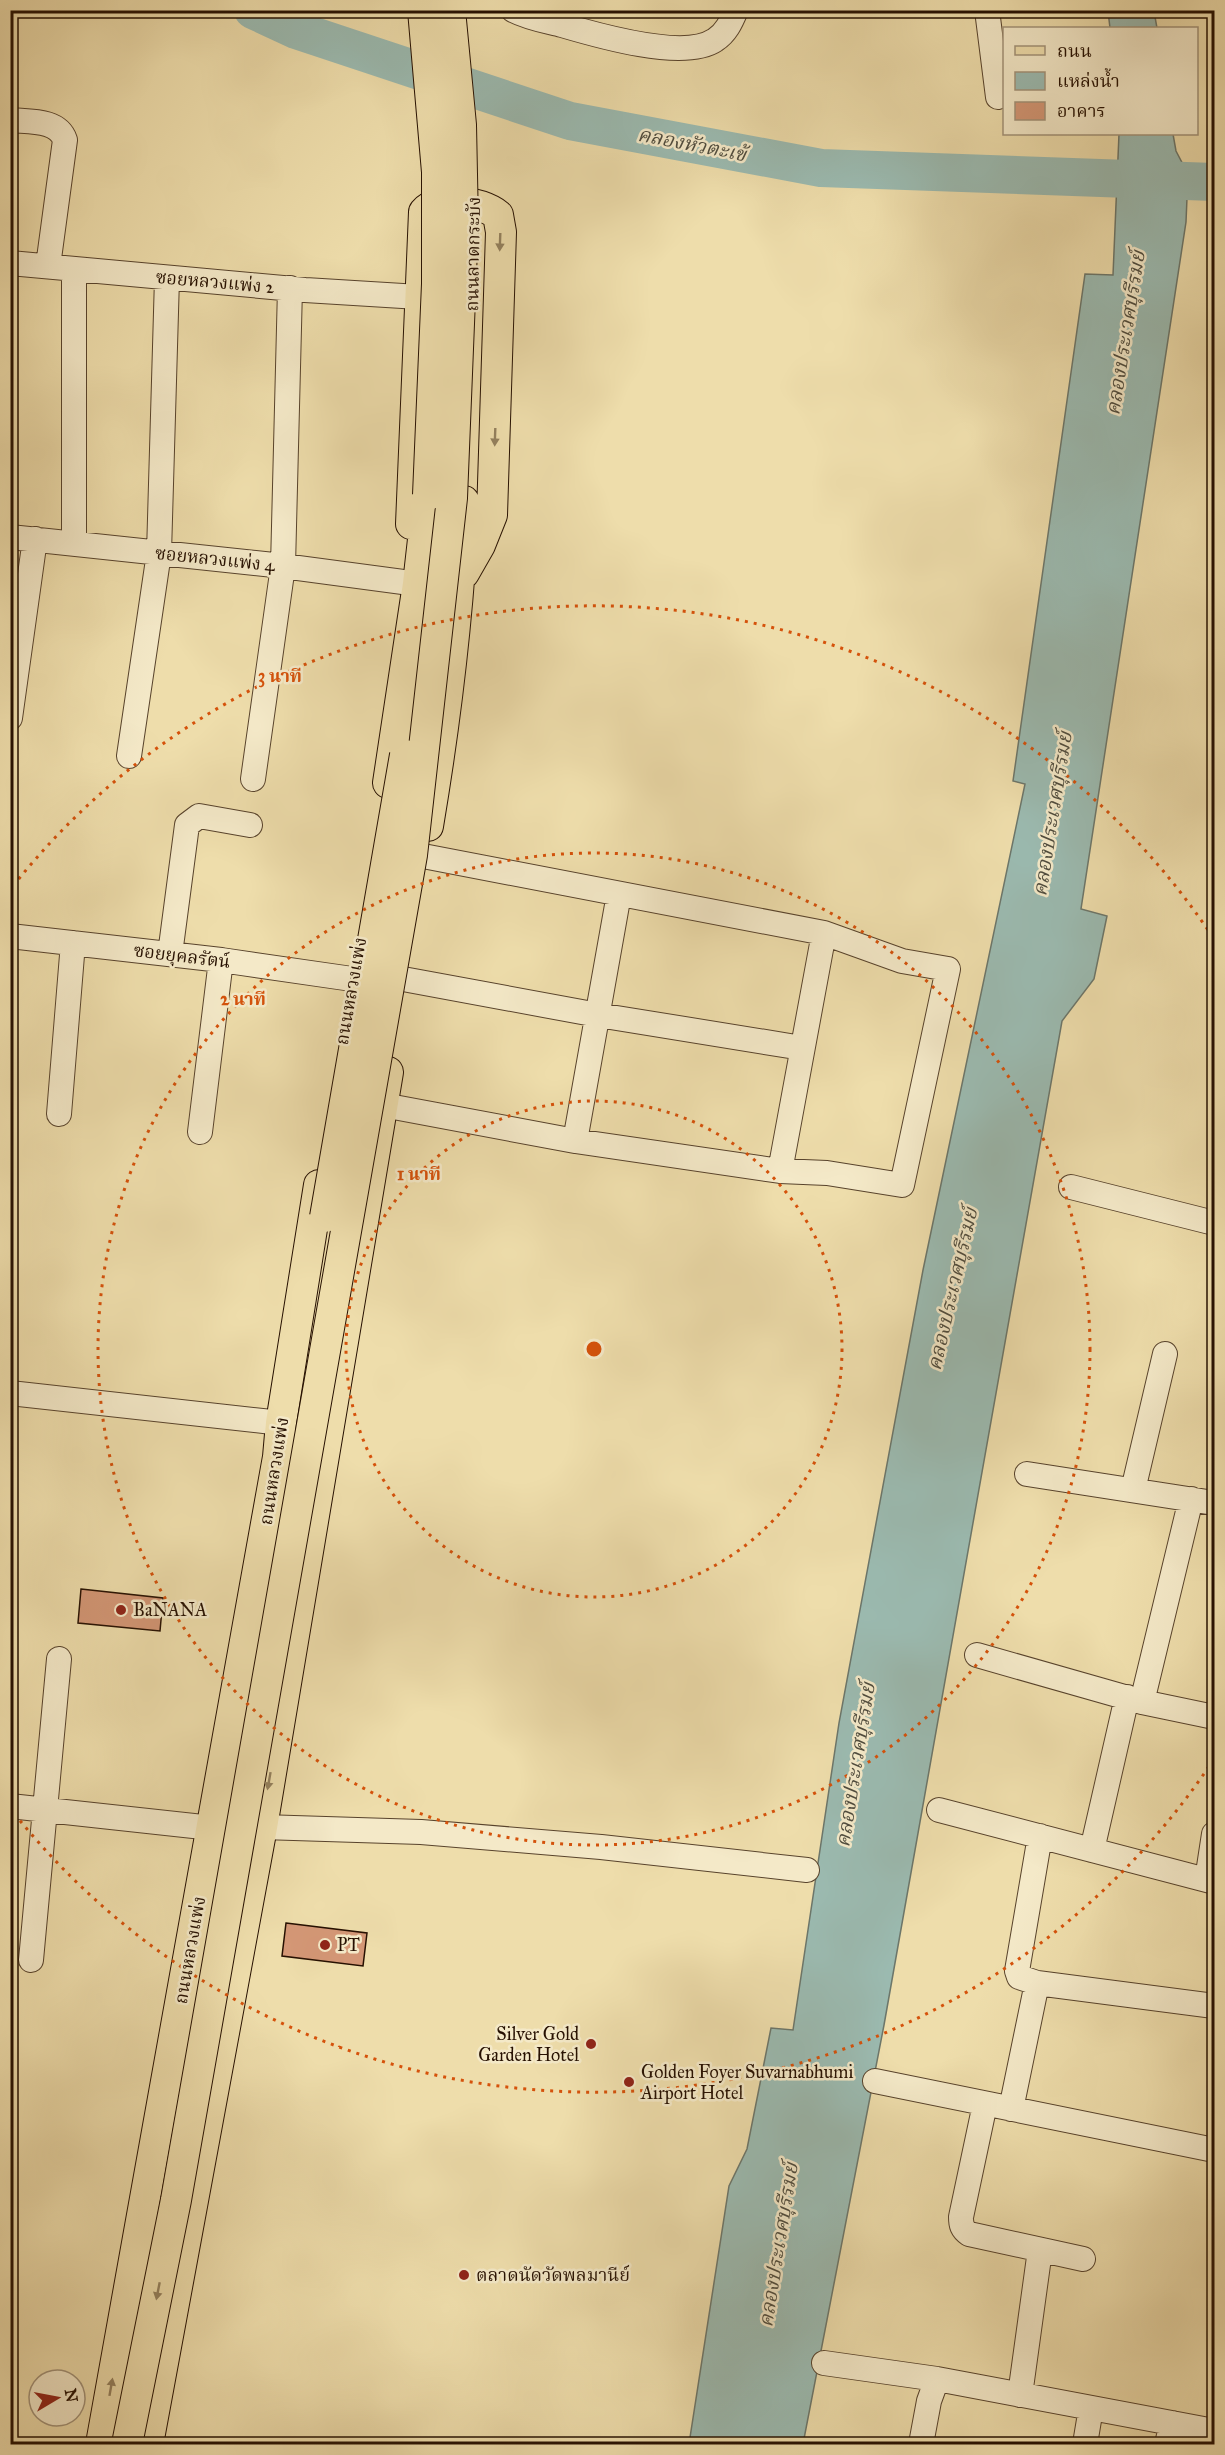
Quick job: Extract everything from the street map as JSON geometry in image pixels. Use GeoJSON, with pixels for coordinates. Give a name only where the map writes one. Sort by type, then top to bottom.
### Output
{"type":"FeatureCollection","features":[{"type":"Feature","properties":{"kind":"main road","name":"ถนนลาดกระบัง"},"geometry":{"type":"LineString","coordinates":[[423,10],[437,172],[437,284],[428,495]]}},
{"type":"Feature","properties":{"kind":"main road"},"geometry":{"type":"LineString","coordinates":[[124,2315],[157,2220],[167,2179],[189,2057],[250,1707],[320,1249],[424,644],[442,486],[450,324],[450,213],[442,58],[437,10]]}},
{"type":"Feature","properties":{"kind":"main road"},"geometry":{"type":"LineString","coordinates":[[127,2445],[176,2200],[412,855],[453,486],[463,224],[461,125],[450,10]]}},
{"type":"Feature","properties":{"kind":"main road","name":"ถนนลาดกระบัง"},"geometry":{"type":"LineString","coordinates":[[460,10],[474,171],[474,286],[460,579]]}},
{"type":"Feature","properties":{"kind":"main road"},"geometry":{"type":"LineString","coordinates":[[148,2445],[262,1827],[383,1105],[438,767],[460,579],[480,545],[492,515],[501,232],[498,214],[490,208],[475,204],[437,202],[423,212],[410,493],[411,528],[418,583]]}},
{"type":"Feature","properties":{"kind":"main road","name":"ถนนหลวงแพ่ง"},"geometry":{"type":"LineString","coordinates":[[101,2445],[276,1469],[281,1423],[352,979],[397,734],[428,495]]}},
{"type":"Feature","properties":{"kind":"street"},"geometry":{"type":"LineString","coordinates":[[513,10],[621,42],[663,48],[696,46],[716,40],[726,31],[736,10]]}},
{"type":"Feature","properties":{"kind":"street"},"geometry":{"type":"LineString","coordinates":[[987,10],[998,98]]}},
{"type":"Feature","properties":{"kind":"street"},"geometry":{"type":"LineString","coordinates":[[10,120],[56,126],[63,133],[65,140],[48,266]]}},
{"type":"Feature","properties":{"kind":"street","name":"ซอยหลวงแพ่ง 2"},"geometry":{"type":"LineString","coordinates":[[10,263],[167,278],[419,297]]}},
{"type":"Feature","properties":{"kind":"street"},"geometry":{"type":"LineString","coordinates":[[74,268],[74,543]]}},
{"type":"Feature","properties":{"kind":"street"},"geometry":{"type":"LineString","coordinates":[[129,756],[159,553],[167,278]]}},
{"type":"Feature","properties":{"kind":"street"},"geometry":{"type":"LineString","coordinates":[[254,779],[283,566],[290,288]]}},
{"type":"Feature","properties":{"kind":"street","name":"ซอยหลวงแพ่ง 4"},"geometry":{"type":"LineString","coordinates":[[10,537],[418,583]]}},
{"type":"Feature","properties":{"kind":"street"},"geometry":{"type":"LineString","coordinates":[[10,718],[35,539]]}},
{"type":"Feature","properties":{"kind":"street"},"geometry":{"type":"LineString","coordinates":[[170,954],[188,825],[199,816],[250,825]]}},
{"type":"Feature","properties":{"kind":"street"},"geometry":{"type":"LineString","coordinates":[[383,1105],[575,1140],[780,1172],[827,1173],[902,1185],[948,969],[902,962],[824,933],[423,856]]}},
{"type":"Feature","properties":{"kind":"street"},"geometry":{"type":"LineString","coordinates":[[575,1140],[619,894]]}},
{"type":"Feature","properties":{"kind":"street"},"geometry":{"type":"LineString","coordinates":[[780,1172],[824,933]]}},
{"type":"Feature","properties":{"kind":"street","name":"ซอยยุคลรัตน์"},"geometry":{"type":"LineString","coordinates":[[10,936],[220,960],[352,979]]}},
{"type":"Feature","properties":{"kind":"street"},"geometry":{"type":"LineString","coordinates":[[59,1114],[73,943]]}},
{"type":"Feature","properties":{"kind":"street"},"geometry":{"type":"LineString","coordinates":[[201,1132],[220,960]]}},
{"type":"Feature","properties":{"kind":"street"},"geometry":{"type":"LineString","coordinates":[[403,979],[598,1015],[802,1048]]}},
{"type":"Feature","properties":{"kind":"street"},"geometry":{"type":"LineString","coordinates":[[1071,1187],[1215,1223]]}},
{"type":"Feature","properties":{"kind":"street"},"geometry":{"type":"LineString","coordinates":[[1133,1490],[1165,1354]]}},
{"type":"Feature","properties":{"kind":"street"},"geometry":{"type":"LineString","coordinates":[[10,1393],[281,1423]]}},
{"type":"Feature","properties":{"kind":"street"},"geometry":{"type":"LineString","coordinates":[[1027,1474],[1203,1501],[1134,1699],[1092,1850]]}},
{"type":"Feature","properties":{"kind":"street"},"geometry":{"type":"LineString","coordinates":[[977,1655],[1134,1699],[1215,1717]]}},
{"type":"Feature","properties":{"kind":"street"},"geometry":{"type":"LineString","coordinates":[[31,1960],[59,1659]]}},
{"type":"Feature","properties":{"kind":"street"},"geometry":{"type":"LineString","coordinates":[[10,1806],[212,1827]]}},
{"type":"Feature","properties":{"kind":"street"},"geometry":{"type":"LineString","coordinates":[[939,1810],[1211,1881],[1215,1834]]}},
{"type":"Feature","properties":{"kind":"street"},"geometry":{"type":"LineString","coordinates":[[262,1827],[421,1832],[601,1847],[807,1870]]}},
{"type":"Feature","properties":{"kind":"street"},"geometry":{"type":"LineString","coordinates":[[1040,1836],[1017,1971],[1019,1977],[1038,1983],[1215,2006]]}},
{"type":"Feature","properties":{"kind":"street"},"geometry":{"type":"LineString","coordinates":[[1011,2109],[1038,1983]]}},
{"type":"Feature","properties":{"kind":"street"},"geometry":{"type":"LineString","coordinates":[[874,2081],[1215,2150]]}},
{"type":"Feature","properties":{"kind":"street"},"geometry":{"type":"LineString","coordinates":[[985,2104],[961,2225],[969,2234],[1083,2259]]}},
{"type":"Feature","properties":{"kind":"street"},"geometry":{"type":"LineString","coordinates":[[1020,2395],[1040,2250]]}},
{"type":"Feature","properties":{"kind":"street"},"geometry":{"type":"LineString","coordinates":[[824,2364],[937,2379],[1091,2408],[1170,2434],[1215,2431],[1212,2445]]}},
{"type":"Feature","properties":{"kind":"street"},"geometry":{"type":"LineString","coordinates":[[921,2445],[929,2401],[937,2379]]}},
{"type":"Feature","properties":{"kind":"street"},"geometry":{"type":"LineString","coordinates":[[1085,2445],[1091,2408]]}},
{"type":"Feature","properties":{"kind":"water"},"geometry":{"type":"Polygon","coordinates":[[[1108,11],[1154,11],[1157,27],[1110,27],[1108,11]]]}},
{"type":"Feature","properties":{"kind":"water","name":"คลองประเวศบุรีรมย์"},"geometry":{"type":"Polygon","coordinates":[[[1119,135],[1173,135],[1176,151],[1188,174],[1186,222],[1081,909],[1107,916],[1094,979],[1062,1021],[884,2025],[803,2444],[689,2444],[729,2186],[747,2149],[771,2028],[793,2030],[839,1723],[923,1270],[1025,784],[1013,781],[1085,274],[1113,275],[1119,135]]]}},
{"type":"Feature","properties":{"kind":"building","name":"BaNANA"},"geometry":{"type":"Polygon","coordinates":[[[81,1589],[163,1598],[160,1631],[78,1623],[81,1589]]]}},
{"type":"Feature","properties":{"kind":"building","name":"PT"},"geometry":{"type":"Polygon","coordinates":[[[286,1923],[367,1933],[363,1966],[282,1956],[286,1923]]]}},
{"type":"Feature","properties":{"kind":"waterway","name":"คลองหัวตะเข้"},"geometry":{"type":"LineString","coordinates":[[253,10],[296,30],[570,121],[821,168],[1214,182]]}},
{"type":"Feature","properties":{"kind":"place","name":"BaNANA"},"geometry":{"type":"Point","coordinates":[121,1610]}},
{"type":"Feature","properties":{"kind":"place","name":"PT"},"geometry":{"type":"Point","coordinates":[325,1945]}},
{"type":"Feature","properties":{"kind":"place","name":"Silver Gold Garden Hotel"},"geometry":{"type":"Point","coordinates":[591,2044]}},
{"type":"Feature","properties":{"kind":"place","name":"Golden Foyer Suvarnabhumi Airport Hotel"},"geometry":{"type":"Point","coordinates":[629,2082]}},
{"type":"Feature","properties":{"kind":"place","name":"ตลาดนัดวัดพลมานีย์"},"geometry":{"type":"Point","coordinates":[464,2275]}}]}
